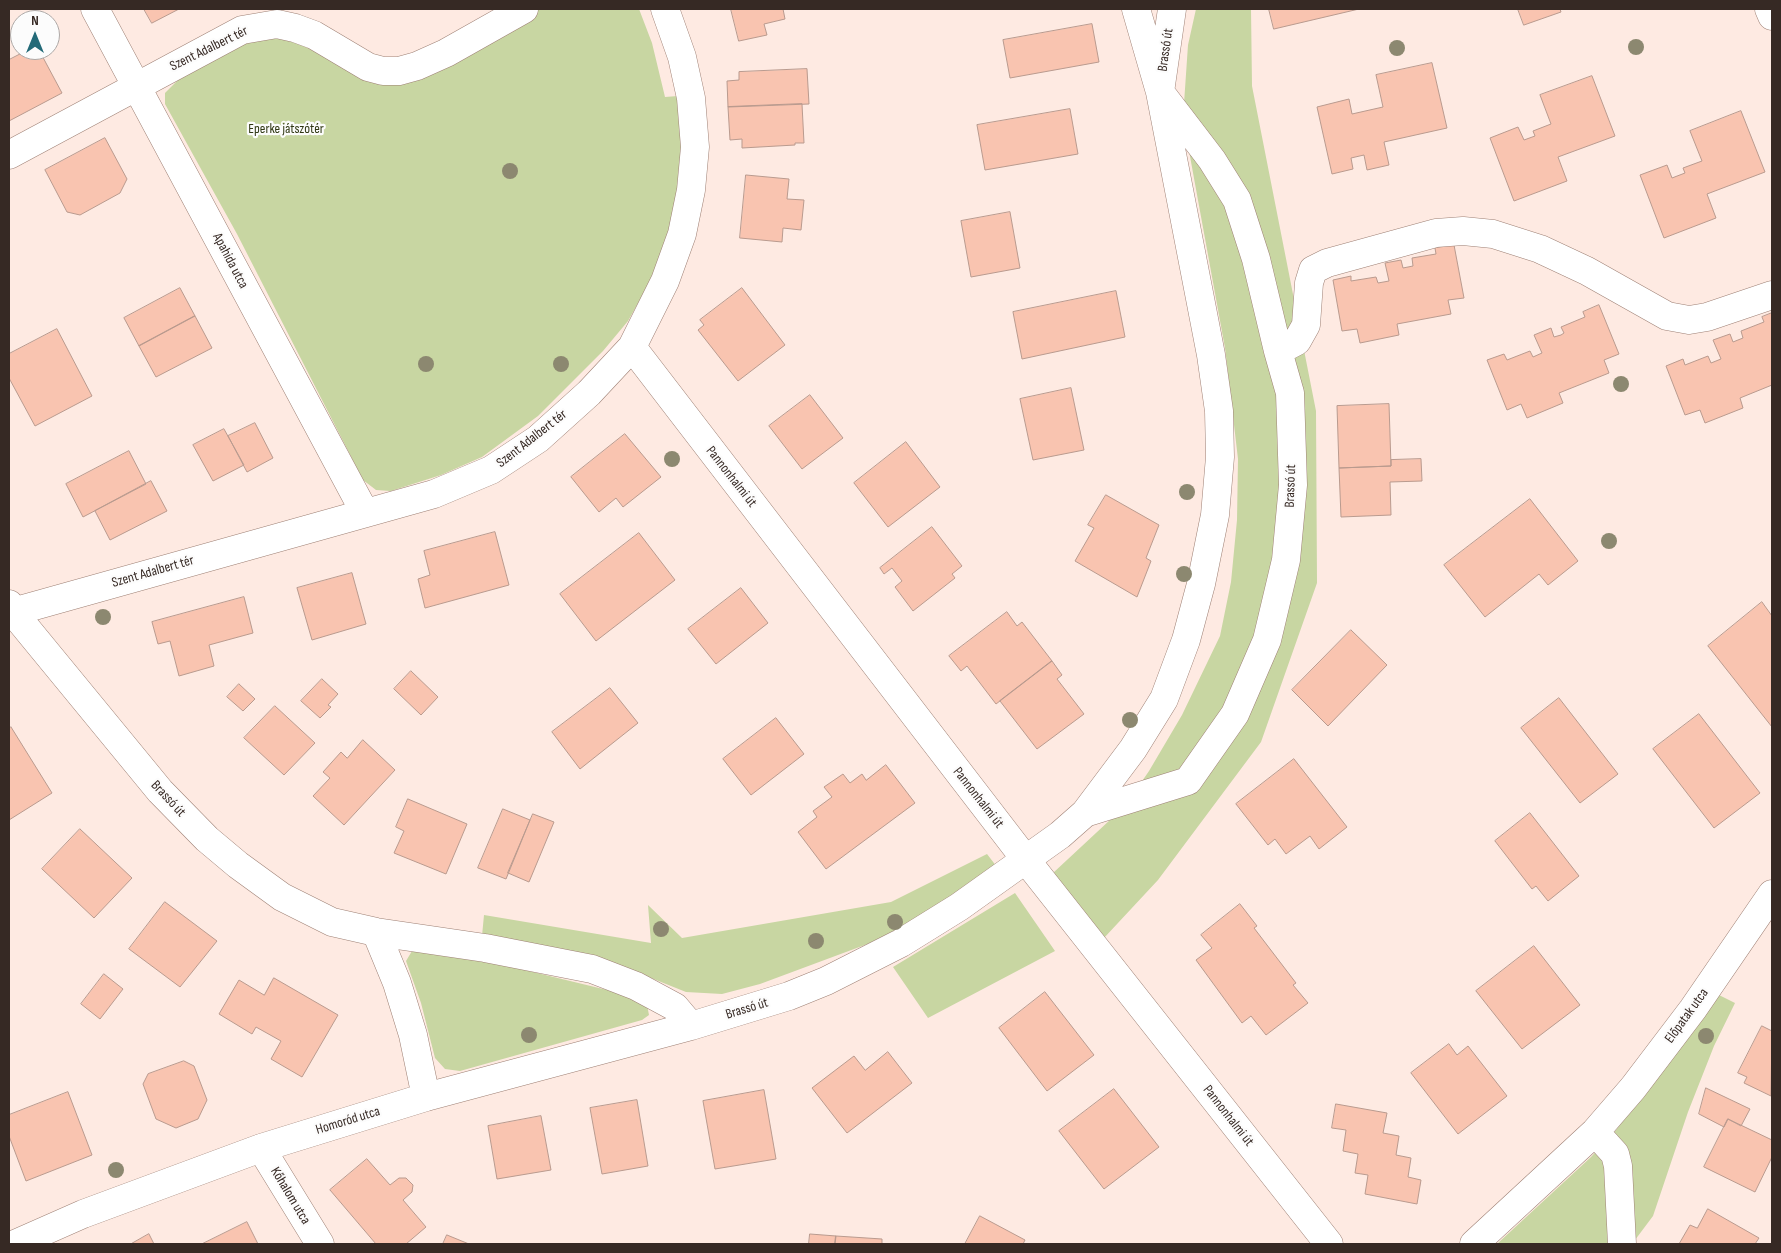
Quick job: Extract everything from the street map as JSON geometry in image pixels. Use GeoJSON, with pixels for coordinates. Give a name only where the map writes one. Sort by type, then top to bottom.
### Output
{"type":"FeatureCollection","features":[{"type":"Feature","properties":{"kind":"street","name":"Apahida utca"},"geometry":{"type":"LineString","coordinates":[[95,9],[138,86],[365,513]]}},
{"type":"Feature","properties":{"kind":"street","name":"Szent Adalbert tér"},"geometry":{"type":"LineString","coordinates":[[9,155],[242,30],[277,24],[314,35],[368,67],[383,71],[399,71],[417,66],[446,53],[524,9]]}},
{"type":"Feature","properties":{"kind":"street","name":"Szent Adalbert tér"},"geometry":{"type":"LineString","coordinates":[[10,610],[434,494],[491,470],[538,438],[589,393],[632,347],[665,281],[682,234],[691,190],[695,147],[691,98],[682,57],[665,9]]}},
{"type":"Feature","properties":{"kind":"street"},"geometry":{"type":"LineString","coordinates":[[1136,9],[1160,92]]}},
{"type":"Feature","properties":{"kind":"street","name":"Brassó út"},"geometry":{"type":"LineString","coordinates":[[10,610],[160,791],[207,839],[238,865],[282,897],[332,922],[376,932],[485,948],[592,969],[636,986],[675,1007],[691,1026],[789,996],[826,981],[901,944],[959,907],[1026,860],[1060,835],[1085,812],[1133,749],[1164,699],[1186,640],[1202,584],[1215,515],[1220,457],[1219,411],[1211,355],[1160,92],[1172,9]]}},
{"type":"Feature","properties":{"kind":"street"},"geometry":{"type":"LineString","coordinates":[[1769,9],[1772,16]]}},
{"type":"Feature","properties":{"kind":"street","name":"Brassó út"},"geometry":{"type":"LineString","coordinates":[[1085,812],[1188,781],[1235,714],[1267,640],[1286,560],[1293,485],[1290,393],[1256,259],[1237,200],[1212,160],[1160,92]]}},
{"type":"Feature","properties":{"kind":"street"},"geometry":{"type":"LineString","coordinates":[[1278,351],[1296,341],[1306,325],[1309,283],[1313,270],[1328,262],[1436,233],[1463,231],[1493,234],[1540,249],[1587,271],[1667,316],[1689,320],[1707,317],[1772,294]]}},
{"type":"Feature","properties":{"kind":"street","name":"Pannonhalmi út"},"geometry":{"type":"LineString","coordinates":[[632,347],[1026,860],[1329,1244]]}},
{"type":"Feature","properties":{"kind":"street","name":"Előpatak utca"},"geometry":{"type":"LineString","coordinates":[[1474,1244],[1595,1132],[1633,1088],[1693,1009],[1772,894]]}},
{"type":"Feature","properties":{"kind":"street"},"geometry":{"type":"LineString","coordinates":[[376,932],[397,982],[413,1035],[426,1098]]}},
{"type":"Feature","properties":{"kind":"street","name":"Homoród utca"},"geometry":{"type":"LineString","coordinates":[[15,1244],[83,1214],[261,1148],[426,1098],[691,1026]]}},
{"type":"Feature","properties":{"kind":"street"},"geometry":{"type":"LineString","coordinates":[[1595,1132],[1615,1154],[1618,1166],[1622,1244]]}},
{"type":"Feature","properties":{"kind":"street","name":"Kőhalom utca"},"geometry":{"type":"LineString","coordinates":[[261,1148],[320,1244]]}},
{"type":"Feature","properties":{"kind":"green space","name":"Eperke játszótér"},"geometry":{"type":"Polygon","coordinates":[[[538,9],[639,9],[652,43],[665,97],[678,96],[683,146],[673,220],[662,253],[646,289],[628,321],[603,351],[538,416],[482,457],[441,475],[391,491],[376,490],[363,480],[237,234],[165,104],[165,93],[181,77],[231,47],[267,38],[277,38],[296,43],[395,85],[402,78],[472,47],[538,9]]]}},
{"type":"Feature","properties":{"kind":"green space"},"geometry":{"type":"Polygon","coordinates":[[[1196,9],[1251,9],[1252,86],[1316,411],[1317,583],[1261,742],[1158,880],[1104,938],[1053,873],[1125,806],[1149,771],[1182,715],[1220,636],[1231,582],[1237,520],[1238,459],[1225,348],[1183,118],[1188,45],[1196,9]]]}},
{"type":"Feature","properties":{"kind":"green space"},"geometry":{"type":"Polygon","coordinates":[[[987,854],[997,867],[889,936],[760,984],[722,994],[686,992],[631,970],[482,936],[484,915],[651,943],[648,905],[682,938],[891,902],[987,854]]]}},
{"type":"Feature","properties":{"kind":"green space"},"geometry":{"type":"Polygon","coordinates":[[[1015,893],[1055,951],[928,1018],[893,967],[1015,893]]]}},
{"type":"Feature","properties":{"kind":"green space"},"geometry":{"type":"Polygon","coordinates":[[[412,951],[471,957],[632,996],[647,1005],[649,1015],[642,1020],[460,1071],[445,1069],[435,1058],[421,1003],[406,961],[412,951]]]}},
{"type":"Feature","properties":{"kind":"green space"},"geometry":{"type":"Polygon","coordinates":[[[1719,995],[1735,1003],[1714,1046],[1688,1112],[1653,1216],[1632,1244],[1497,1244],[1591,1157],[1616,1130],[1719,995]]]}},
{"type":"Feature","properties":{"kind":"building"},"geometry":{"type":"Polygon","coordinates":[[[144,9],[179,9],[152,23],[144,9]]]}},
{"type":"Feature","properties":{"kind":"building"},"geometry":{"type":"Polygon","coordinates":[[[731,9],[783,9],[785,19],[764,24],[767,35],[739,41],[731,9]]]}},
{"type":"Feature","properties":{"kind":"building"},"geometry":{"type":"Polygon","coordinates":[[[1269,9],[1359,9],[1274,29],[1269,9]]]}},
{"type":"Feature","properties":{"kind":"building"},"geometry":{"type":"Polygon","coordinates":[[[1518,9],[1560,9],[1561,12],[1524,25],[1518,9]]]}},
{"type":"Feature","properties":{"kind":"building"},"geometry":{"type":"Polygon","coordinates":[[[1092,24],[1099,62],[1010,78],[1003,40],[1092,24]]]}},
{"type":"Feature","properties":{"kind":"building"},"geometry":{"type":"Polygon","coordinates":[[[9,60],[44,60],[62,93],[9,121],[9,60]]]}},
{"type":"Feature","properties":{"kind":"building"},"geometry":{"type":"Polygon","coordinates":[[[1432,63],[1447,128],[1384,142],[1389,165],[1367,170],[1364,155],[1351,158],[1353,169],[1332,174],[1317,107],[1349,99],[1352,114],[1383,107],[1376,75],[1432,63]]]}},
{"type":"Feature","properties":{"kind":"building"},"geometry":{"type":"Polygon","coordinates":[[[807,69],[809,104],[728,107],[727,81],[739,80],[739,72],[807,69]]]}},
{"type":"Feature","properties":{"kind":"building"},"geometry":{"type":"Polygon","coordinates":[[[1592,76],[1615,136],[1558,157],[1567,181],[1514,201],[1490,138],[1518,127],[1524,140],[1535,136],[1533,131],[1551,124],[1540,95],[1592,76]]]}},
{"type":"Feature","properties":{"kind":"building"},"geometry":{"type":"Polygon","coordinates":[[[802,104],[804,143],[742,148],[742,139],[730,140],[728,107],[802,104]]]}},
{"type":"Feature","properties":{"kind":"building"},"geometry":{"type":"Polygon","coordinates":[[[1070,109],[1078,154],[985,170],[977,125],[1070,109]]]}},
{"type":"Feature","properties":{"kind":"building"},"geometry":{"type":"Polygon","coordinates":[[[1741,111],[1765,172],[1707,194],[1716,218],[1664,238],[1640,175],[1667,165],[1672,178],[1685,173],[1683,168],[1702,161],[1690,131],[1741,111]]]}},
{"type":"Feature","properties":{"kind":"building"},"geometry":{"type":"Polygon","coordinates":[[[105,138],[127,179],[120,193],[80,215],[67,212],[45,170],[105,138]]]}},
{"type":"Feature","properties":{"kind":"building"},"geometry":{"type":"Polygon","coordinates":[[[746,175],[789,179],[787,199],[804,200],[801,230],[783,228],[782,242],[740,238],[746,175]]]}},
{"type":"Feature","properties":{"kind":"building"},"geometry":{"type":"Polygon","coordinates":[[[1010,212],[1020,268],[971,277],[961,221],[1010,212]]]}},
{"type":"Feature","properties":{"kind":"building"},"geometry":{"type":"Polygon","coordinates":[[[1454,245],[1464,298],[1448,300],[1451,314],[1397,324],[1399,335],[1360,343],[1357,329],[1342,331],[1333,280],[1351,276],[1351,281],[1376,277],[1378,283],[1389,281],[1385,263],[1401,260],[1403,268],[1413,266],[1412,258],[1436,254],[1435,248],[1454,245]]]}},
{"type":"Feature","properties":{"kind":"building"},"geometry":{"type":"Polygon","coordinates":[[[180,288],[195,316],[139,346],[124,318],[180,288]]]}},
{"type":"Feature","properties":{"kind":"building"},"geometry":{"type":"Polygon","coordinates":[[[742,288],[785,345],[738,381],[698,330],[704,325],[700,320],[742,288]]]}},
{"type":"Feature","properties":{"kind":"building"},"geometry":{"type":"Polygon","coordinates":[[[1116,291],[1125,337],[1022,359],[1013,312],[1116,291]]]}},
{"type":"Feature","properties":{"kind":"building"},"geometry":{"type":"Polygon","coordinates":[[[1599,305],[1619,354],[1604,360],[1609,373],[1559,393],[1563,403],[1527,418],[1521,404],[1507,410],[1487,360],[1504,354],[1507,360],[1530,351],[1533,357],[1542,353],[1534,335],[1551,328],[1554,337],[1561,335],[1564,333],[1561,327],[1585,317],[1583,312],[1599,305]]]}},
{"type":"Feature","properties":{"kind":"building"},"geometry":{"type":"Polygon","coordinates":[[[1772,313],[1772,385],[1740,398],[1743,408],[1705,423],[1700,410],[1685,415],[1666,366],[1683,359],[1685,365],[1708,356],[1711,363],[1721,359],[1713,340],[1730,334],[1733,342],[1743,338],[1741,331],[1764,322],[1762,317],[1772,313]]]}},
{"type":"Feature","properties":{"kind":"building"},"geometry":{"type":"Polygon","coordinates":[[[195,316],[212,348],[156,377],[139,346],[195,316]]]}},
{"type":"Feature","properties":{"kind":"building"},"geometry":{"type":"Polygon","coordinates":[[[57,329],[92,396],[35,426],[9,378],[9,354],[57,329]]]}},
{"type":"Feature","properties":{"kind":"building"},"geometry":{"type":"Polygon","coordinates":[[[1071,388],[1084,450],[1033,460],[1020,399],[1071,388]]]}},
{"type":"Feature","properties":{"kind":"building"},"geometry":{"type":"Polygon","coordinates":[[[810,395],[843,438],[802,469],[769,426],[810,395]]]}},
{"type":"Feature","properties":{"kind":"building"},"geometry":{"type":"Polygon","coordinates":[[[1389,404],[1391,466],[1339,468],[1337,406],[1389,404]]]}},
{"type":"Feature","properties":{"kind":"building"},"geometry":{"type":"Polygon","coordinates":[[[255,423],[273,458],[247,472],[228,436],[255,423]]]}},
{"type":"Feature","properties":{"kind":"building"},"geometry":{"type":"Polygon","coordinates":[[[224,429],[244,465],[213,481],[193,445],[224,429]]]}},
{"type":"Feature","properties":{"kind":"building"},"geometry":{"type":"Polygon","coordinates":[[[625,434],[661,477],[623,507],[616,498],[599,512],[571,477],[625,434]]]}},
{"type":"Feature","properties":{"kind":"building"},"geometry":{"type":"Polygon","coordinates":[[[906,442],[940,487],[888,527],[854,483],[906,442]]]}},
{"type":"Feature","properties":{"kind":"building"},"geometry":{"type":"Polygon","coordinates":[[[129,451],[146,484],[83,517],[66,484],[129,451]]]}},
{"type":"Feature","properties":{"kind":"building"},"geometry":{"type":"Polygon","coordinates":[[[1421,459],[1422,481],[1390,482],[1391,515],[1341,517],[1339,468],[1391,466],[1391,460],[1421,459]]]}},
{"type":"Feature","properties":{"kind":"building"},"geometry":{"type":"Polygon","coordinates":[[[151,481],[167,511],[110,540],[95,511],[151,481]]]}},
{"type":"Feature","properties":{"kind":"building"},"geometry":{"type":"Polygon","coordinates":[[[1106,495],[1159,525],[1146,558],[1151,561],[1137,597],[1075,561],[1094,528],[1088,525],[1106,495]]]}},
{"type":"Feature","properties":{"kind":"building"},"geometry":{"type":"Polygon","coordinates":[[[1530,499],[1578,561],[1548,585],[1539,574],[1485,617],[1444,565],[1530,499]]]}},
{"type":"Feature","properties":{"kind":"building"},"geometry":{"type":"Polygon","coordinates":[[[932,527],[962,566],[952,574],[955,578],[913,611],[895,587],[902,581],[892,568],[884,574],[880,568],[932,527]]]}},
{"type":"Feature","properties":{"kind":"building"},"geometry":{"type":"Polygon","coordinates":[[[495,532],[509,585],[425,608],[418,579],[430,575],[424,551],[495,532]]]}},
{"type":"Feature","properties":{"kind":"building"},"geometry":{"type":"Polygon","coordinates":[[[639,533],[675,580],[596,641],[560,594],[639,533]]]}},
{"type":"Feature","properties":{"kind":"building"},"geometry":{"type":"Polygon","coordinates":[[[352,573],[366,624],[312,640],[297,588],[352,573]]]}},
{"type":"Feature","properties":{"kind":"building"},"geometry":{"type":"Polygon","coordinates":[[[741,588],[768,623],[716,664],[688,629],[741,588]]]}},
{"type":"Feature","properties":{"kind":"building"},"geometry":{"type":"Polygon","coordinates":[[[244,597],[253,633],[209,645],[214,666],[179,676],[170,641],[158,644],[152,622],[244,597]]]}},
{"type":"Feature","properties":{"kind":"building"},"geometry":{"type":"Polygon","coordinates":[[[1762,602],[1772,616],[1772,727],[1708,646],[1762,602]]]}},
{"type":"Feature","properties":{"kind":"building"},"geometry":{"type":"Polygon","coordinates":[[[1007,612],[1017,626],[1022,622],[1052,661],[996,704],[967,666],[961,671],[949,656],[1007,612]]]}},
{"type":"Feature","properties":{"kind":"building"},"geometry":{"type":"Polygon","coordinates":[[[1351,630],[1387,665],[1328,726],[1292,690],[1351,630]]]}},
{"type":"Feature","properties":{"kind":"building"},"geometry":{"type":"Polygon","coordinates":[[[1052,661],[1062,675],[1057,679],[1084,714],[1037,749],[1000,701],[1052,661]]]}},
{"type":"Feature","properties":{"kind":"building"},"geometry":{"type":"Polygon","coordinates":[[[411,671],[438,697],[421,715],[394,689],[411,671]]]}},
{"type":"Feature","properties":{"kind":"building"},"geometry":{"type":"Polygon","coordinates":[[[322,679],[338,694],[328,705],[331,707],[320,718],[301,701],[322,679]]]}},
{"type":"Feature","properties":{"kind":"building"},"geometry":{"type":"Polygon","coordinates":[[[239,684],[255,699],[243,711],[227,697],[239,684]]]}},
{"type":"Feature","properties":{"kind":"building"},"geometry":{"type":"Polygon","coordinates":[[[610,688],[638,723],[580,769],[552,732],[610,688]]]}},
{"type":"Feature","properties":{"kind":"building"},"geometry":{"type":"Polygon","coordinates":[[[1559,698],[1618,774],[1580,803],[1521,728],[1559,698]]]}},
{"type":"Feature","properties":{"kind":"building"},"geometry":{"type":"Polygon","coordinates":[[[275,706],[315,743],[284,775],[244,738],[275,706]]]}},
{"type":"Feature","properties":{"kind":"building"},"geometry":{"type":"Polygon","coordinates":[[[1699,714],[1760,793],[1714,828],[1653,749],[1699,714]]]}},
{"type":"Feature","properties":{"kind":"building"},"geometry":{"type":"Polygon","coordinates":[[[776,718],[804,754],[751,795],[723,759],[776,718]]]}},
{"type":"Feature","properties":{"kind":"building"},"geometry":{"type":"Polygon","coordinates":[[[11,727],[52,793],[9,820],[9,729],[11,727]]]}},
{"type":"Feature","properties":{"kind":"building"},"geometry":{"type":"Polygon","coordinates":[[[363,740],[395,770],[344,825],[313,796],[330,778],[323,772],[341,752],[347,758],[363,740]]]}},
{"type":"Feature","properties":{"kind":"building"},"geometry":{"type":"Polygon","coordinates":[[[1294,759],[1347,827],[1319,849],[1310,836],[1286,854],[1275,839],[1268,845],[1236,804],[1294,759]]]}},
{"type":"Feature","properties":{"kind":"building"},"geometry":{"type":"Polygon","coordinates":[[[886,765],[915,803],[826,869],[798,832],[817,817],[813,811],[832,797],[824,787],[843,774],[850,783],[862,774],[866,780],[886,765]]]}},
{"type":"Feature","properties":{"kind":"building"},"geometry":{"type":"Polygon","coordinates":[[[408,799],[467,824],[446,874],[394,853],[404,831],[396,827],[408,799]]]}},
{"type":"Feature","properties":{"kind":"building"},"geometry":{"type":"Polygon","coordinates":[[[503,809],[530,820],[506,879],[478,868],[503,809]]]}},
{"type":"Feature","properties":{"kind":"building"},"geometry":{"type":"Polygon","coordinates":[[[1530,813],[1579,876],[1548,901],[1536,886],[1532,889],[1495,841],[1530,813]]]}},
{"type":"Feature","properties":{"kind":"building"},"geometry":{"type":"Polygon","coordinates":[[[533,814],[554,822],[529,882],[508,873],[533,814]]]}},
{"type":"Feature","properties":{"kind":"building"},"geometry":{"type":"Polygon","coordinates":[[[80,829],[132,878],[94,918],[42,869],[80,829]]]}},
{"type":"Feature","properties":{"kind":"building"},"geometry":{"type":"Polygon","coordinates":[[[165,902],[217,941],[180,987],[129,949],[165,902]]]}},
{"type":"Feature","properties":{"kind":"building"},"geometry":{"type":"Polygon","coordinates":[[[1240,904],[1257,926],[1254,928],[1296,983],[1293,985],[1308,1003],[1266,1035],[1251,1016],[1242,1023],[1196,960],[1212,948],[1201,935],[1240,904]]]}},
{"type":"Feature","properties":{"kind":"building"},"geometry":{"type":"Polygon","coordinates":[[[1534,946],[1580,1005],[1522,1049],[1476,991],[1534,946]]]}},
{"type":"Feature","properties":{"kind":"building"},"geometry":{"type":"Polygon","coordinates":[[[104,974],[123,989],[100,1019],[81,1004],[104,974]]]}},
{"type":"Feature","properties":{"kind":"building"},"geometry":{"type":"Polygon","coordinates":[[[274,978],[338,1015],[302,1077],[271,1059],[281,1041],[256,1027],[252,1034],[219,1014],[239,980],[264,995],[274,978]]]}},
{"type":"Feature","properties":{"kind":"building"},"geometry":{"type":"Polygon","coordinates":[[[1045,992],[1094,1055],[1047,1091],[999,1028],[1045,992]]]}},
{"type":"Feature","properties":{"kind":"building"},"geometry":{"type":"Polygon","coordinates":[[[1762,1026],[1772,1031],[1771,1096],[1744,1083],[1747,1077],[1738,1073],[1762,1026]]]}},
{"type":"Feature","properties":{"kind":"building"},"geometry":{"type":"Polygon","coordinates":[[[1449,1044],[1457,1055],[1468,1046],[1507,1096],[1458,1134],[1411,1073],[1449,1044]]]}},
{"type":"Feature","properties":{"kind":"building"},"geometry":{"type":"Polygon","coordinates":[[[888,1052],[912,1083],[847,1133],[812,1088],[854,1056],[865,1070],[888,1052]]]}},
{"type":"Feature","properties":{"kind":"building"},"geometry":{"type":"Polygon","coordinates":[[[184,1061],[194,1066],[207,1100],[198,1119],[176,1128],[156,1119],[143,1084],[148,1074],[184,1061]]]}},
{"type":"Feature","properties":{"kind":"building"},"geometry":{"type":"Polygon","coordinates":[[[1706,1088],[1750,1109],[1741,1126],[1728,1119],[1724,1127],[1699,1114],[1706,1088]]]}},
{"type":"Feature","properties":{"kind":"building"},"geometry":{"type":"Polygon","coordinates":[[[1114,1089],[1159,1147],[1104,1189],[1059,1131],[1114,1089]]]}},
{"type":"Feature","properties":{"kind":"building"},"geometry":{"type":"Polygon","coordinates":[[[764,1090],[776,1159],[715,1169],[703,1101],[764,1090]]]}},
{"type":"Feature","properties":{"kind":"building"},"geometry":{"type":"Polygon","coordinates":[[[68,1092],[92,1155],[26,1181],[9,1136],[9,1115],[68,1092]]]}},
{"type":"Feature","properties":{"kind":"building"},"geometry":{"type":"Polygon","coordinates":[[[637,1100],[648,1166],[602,1174],[590,1108],[637,1100]]]}},
{"type":"Feature","properties":{"kind":"building"},"geometry":{"type":"Polygon","coordinates":[[[1336,1104],[1387,1113],[1383,1133],[1399,1136],[1396,1155],[1411,1158],[1408,1177],[1421,1180],[1417,1204],[1365,1194],[1368,1175],[1355,1173],[1358,1154],[1343,1151],[1346,1130],[1332,1128],[1336,1104]]]}},
{"type":"Feature","properties":{"kind":"building"},"geometry":{"type":"Polygon","coordinates":[[[541,1116],[551,1170],[497,1179],[488,1126],[541,1116]]]}},
{"type":"Feature","properties":{"kind":"building"},"geometry":{"type":"Polygon","coordinates":[[[1728,1119],[1772,1140],[1772,1157],[1755,1192],[1704,1167],[1728,1119]]]}},
{"type":"Feature","properties":{"kind":"building"},"geometry":{"type":"Polygon","coordinates":[[[367,1159],[390,1185],[399,1178],[406,1178],[413,1185],[412,1192],[403,1200],[426,1227],[406,1244],[376,1244],[330,1190],[367,1159]]]}},
{"type":"Feature","properties":{"kind":"building"},"geometry":{"type":"Polygon","coordinates":[[[1708,1209],[1759,1238],[1755,1244],[1679,1244],[1690,1225],[1697,1228],[1708,1209]]]}},
{"type":"Feature","properties":{"kind":"building"},"geometry":{"type":"Polygon","coordinates":[[[980,1216],[1025,1240],[1023,1244],[965,1244],[980,1216]]]}},
{"type":"Feature","properties":{"kind":"building"},"geometry":{"type":"Polygon","coordinates":[[[247,1222],[258,1244],[202,1244],[247,1222]]]}},
{"type":"Feature","properties":{"kind":"building"},"geometry":{"type":"Polygon","coordinates":[[[149,1234],[154,1244],[131,1244],[149,1234]]]}},
{"type":"Feature","properties":{"kind":"building"},"geometry":{"type":"Polygon","coordinates":[[[810,1234],[836,1236],[835,1244],[809,1244],[810,1234]]]}},
{"type":"Feature","properties":{"kind":"building"},"geometry":{"type":"Polygon","coordinates":[[[447,1235],[469,1244],[443,1244],[447,1235]]]}},
{"type":"Feature","properties":{"kind":"building"},"geometry":{"type":"Polygon","coordinates":[[[836,1236],[882,1239],[882,1244],[835,1244],[836,1236]]]}}]}
